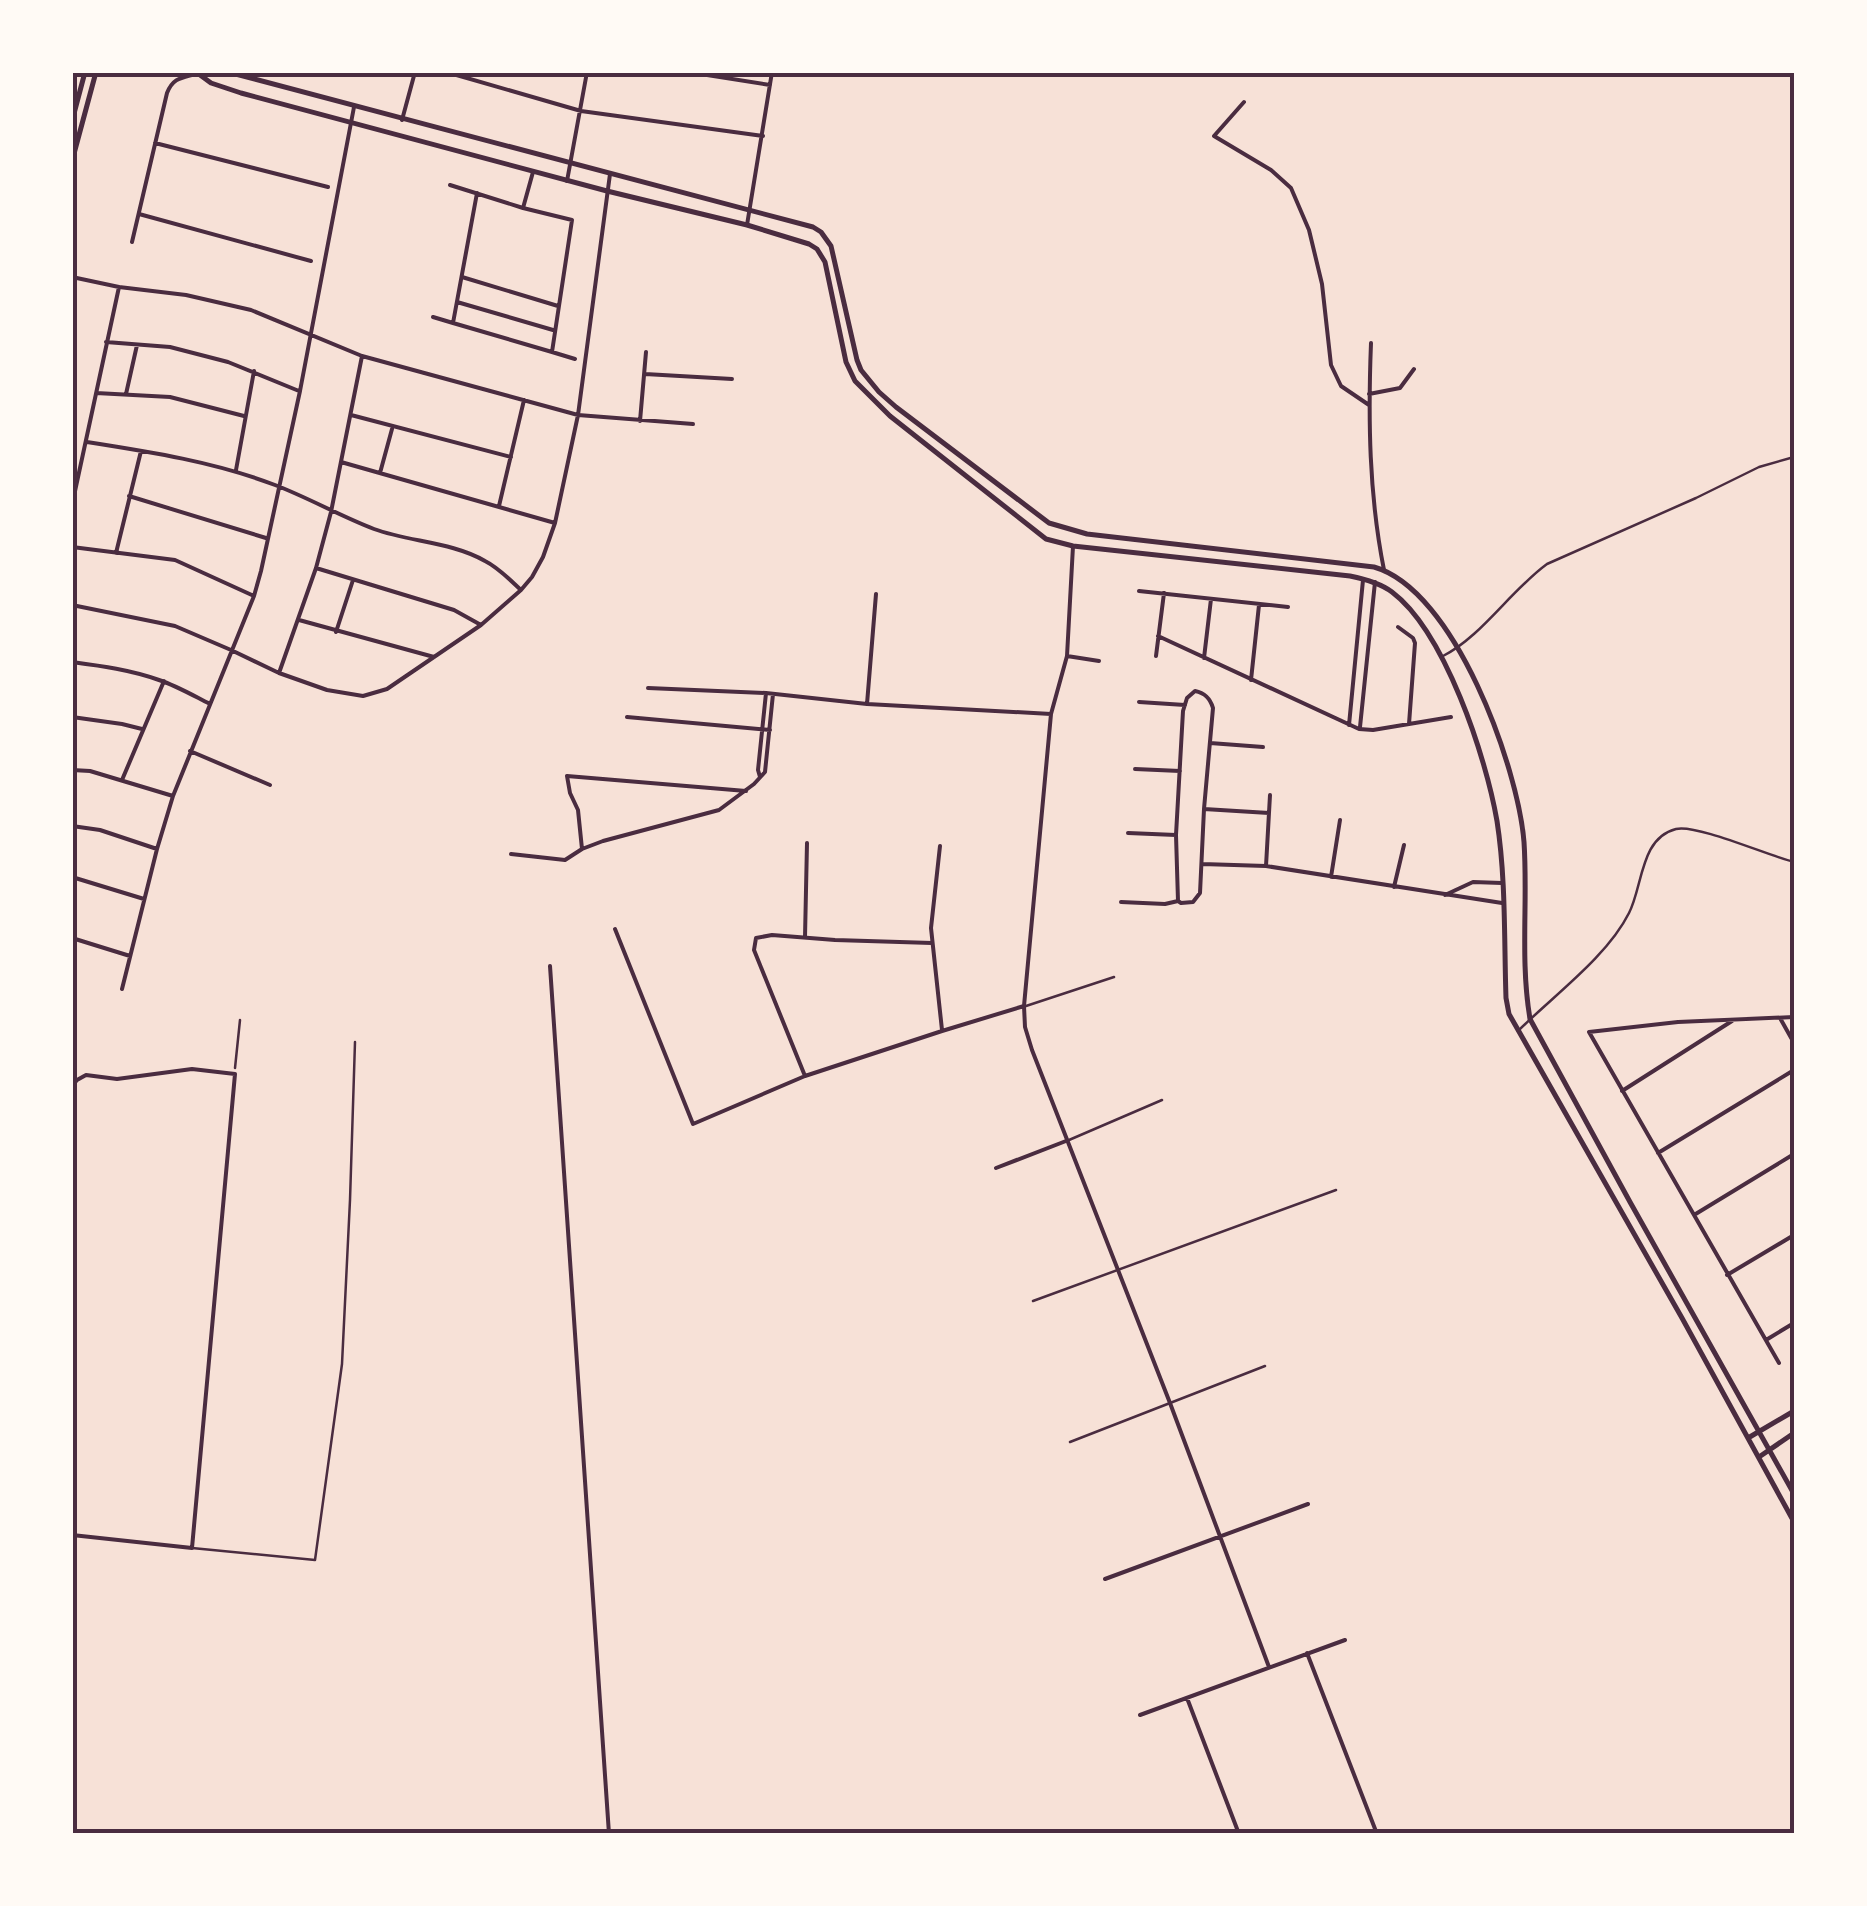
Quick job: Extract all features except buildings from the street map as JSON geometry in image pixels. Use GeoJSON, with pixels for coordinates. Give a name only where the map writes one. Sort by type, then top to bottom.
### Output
{"type":"FeatureCollection","features":[{"type":"Feature","properties":{"kind":"street"},"geometry":{"type":"LineString","coordinates":[[72,121],[85,72]]}},
{"type":"Feature","properties":{"kind":"street"},"geometry":{"type":"LineString","coordinates":[[72,161],[96,72]]}},
{"type":"Feature","properties":{"kind":"street"},"geometry":{"type":"LineString","coordinates":[[228,72],[802,222],[822,232],[831,246],[857,360],[867,378],[896,407],[1049,522],[1087,534],[1384,570],[1420,598],[1458,648],[1512,776],[1524,844],[1525,992],[1530,1019],[1794,1494]]}},
{"type":"Feature","properties":{"kind":"street"},"geometry":{"type":"LineString","coordinates":[[402,120],[414,72]]}},
{"type":"Feature","properties":{"kind":"street"},"geometry":{"type":"LineString","coordinates":[[446,72],[582,111],[762,136]]}},
{"type":"Feature","properties":{"kind":"street"},"geometry":{"type":"LineString","coordinates":[[567,181],[587,72]]}},
{"type":"Feature","properties":{"kind":"street"},"geometry":{"type":"LineString","coordinates":[[688,72],[770,85]]}},
{"type":"Feature","properties":{"kind":"street"},"geometry":{"type":"LineString","coordinates":[[747,225],[772,72]]}},
{"type":"Feature","properties":{"kind":"street"},"geometry":{"type":"LineString","coordinates":[[132,242],[170,83],[197,73],[221,87],[607,192],[747,225],[810,244],[821,254],[846,362],[855,381],[870,399],[1050,541],[1363,578],[1393,593],[1441,657],[1474,732],[1486,773],[1497,822],[1510,1014],[1794,1522]]}},
{"type":"Feature","properties":{"kind":"street"},"geometry":{"type":"LineString","coordinates":[[1244,102],[1214,136],[1271,170],[1291,188],[1309,230],[1322,284],[1331,365],[1341,386],[1369,405]]}},
{"type":"Feature","properties":{"kind":"street"},"geometry":{"type":"LineString","coordinates":[[122,990],[173,796],[261,571],[354,107]]}},
{"type":"Feature","properties":{"kind":"street"},"geometry":{"type":"LineString","coordinates":[[156,143],[328,187]]}},
{"type":"Feature","properties":{"kind":"street"},"geometry":{"type":"LineString","coordinates":[[523,208],[534,172]]}},
{"type":"Feature","properties":{"kind":"street"},"geometry":{"type":"LineString","coordinates":[[72,605],[167,624],[279,674],[341,694],[370,696],[387,689],[481,625],[521,590],[543,557],[555,523],[578,414],[610,174]]}},
{"type":"Feature","properties":{"kind":"street"},"geometry":{"type":"LineString","coordinates":[[450,184],[572,220],[552,352]]}},
{"type":"Feature","properties":{"kind":"street"},"geometry":{"type":"LineString","coordinates":[[453,323],[477,193]]}},
{"type":"Feature","properties":{"kind":"street"},"geometry":{"type":"LineString","coordinates":[[139,214],[311,261]]}},
{"type":"Feature","properties":{"kind":"street"},"geometry":{"type":"LineString","coordinates":[[790,238],[784,231],[793,221]]}},
{"type":"Feature","properties":{"kind":"street"},"geometry":{"type":"LineString","coordinates":[[72,277],[251,310],[362,356],[578,414],[693,424]]}},
{"type":"Feature","properties":{"kind":"street"},"geometry":{"type":"LineString","coordinates":[[462,277],[558,306]]}},
{"type":"Feature","properties":{"kind":"street"},"geometry":{"type":"LineString","coordinates":[[72,505],[119,286]]}},
{"type":"Feature","properties":{"kind":"street"},"geometry":{"type":"LineString","coordinates":[[457,302],[555,330]]}},
{"type":"Feature","properties":{"kind":"street"},"geometry":{"type":"LineString","coordinates":[[432,317],[575,360]]}},
{"type":"Feature","properties":{"kind":"street"},"geometry":{"type":"LineString","coordinates":[[106,342],[170,347],[228,362],[300,391]]}},
{"type":"Feature","properties":{"kind":"street"},"geometry":{"type":"LineString","coordinates":[[1371,343],[1373,498],[1384,570]]}},
{"type":"Feature","properties":{"kind":"street"},"geometry":{"type":"LineString","coordinates":[[126,394],[137,346]]}},
{"type":"Feature","properties":{"kind":"street"},"geometry":{"type":"LineString","coordinates":[[640,421],[646,352]]}},
{"type":"Feature","properties":{"kind":"street"},"geometry":{"type":"LineString","coordinates":[[279,674],[331,512],[362,356]]}},
{"type":"Feature","properties":{"kind":"street"},"geometry":{"type":"LineString","coordinates":[[1369,394],[1400,388],[1414,369]]}},
{"type":"Feature","properties":{"kind":"street"},"geometry":{"type":"LineString","coordinates":[[235,472],[254,371]]}},
{"type":"Feature","properties":{"kind":"street"},"geometry":{"type":"LineString","coordinates":[[645,374],[732,379]]}},
{"type":"Feature","properties":{"kind":"street"},"geometry":{"type":"LineString","coordinates":[[96,392],[170,398],[244,416]]}},
{"type":"Feature","properties":{"kind":"street"},"geometry":{"type":"LineString","coordinates":[[499,506],[524,400]]}},
{"type":"Feature","properties":{"kind":"street"},"geometry":{"type":"LineString","coordinates":[[350,415],[512,457]]}},
{"type":"Feature","properties":{"kind":"street"},"geometry":{"type":"LineString","coordinates":[[380,473],[393,427]]}},
{"type":"Feature","properties":{"kind":"street"},"geometry":{"type":"LineString","coordinates":[[87,442],[141,450],[279,486],[378,530],[480,558],[521,590]]}},
{"type":"Feature","properties":{"kind":"street"},"geometry":{"type":"LineString","coordinates":[[116,553],[141,450]]}},
{"type":"Feature","properties":{"kind":"street"},"geometry":{"type":"LineString","coordinates":[[341,462],[555,523]]}},
{"type":"Feature","properties":{"kind":"street"},"geometry":{"type":"LineString","coordinates":[[130,496],[266,538]]}},
{"type":"Feature","properties":{"kind":"street"},"geometry":{"type":"LineString","coordinates":[[1073,546],[1066,656],[1051,714],[1025,1026],[1269,1668]]}},
{"type":"Feature","properties":{"kind":"street"},"geometry":{"type":"LineString","coordinates":[[72,547],[175,560],[254,596]]}},
{"type":"Feature","properties":{"kind":"street"},"geometry":{"type":"LineString","coordinates":[[316,568],[454,610],[481,625]]}},
{"type":"Feature","properties":{"kind":"street"},"geometry":{"type":"LineString","coordinates":[[1348,725],[1363,578]]}},
{"type":"Feature","properties":{"kind":"street"},"geometry":{"type":"LineString","coordinates":[[336,632],[354,579]]}},
{"type":"Feature","properties":{"kind":"street"},"geometry":{"type":"LineString","coordinates":[[1360,729],[1375,582]]}},
{"type":"Feature","properties":{"kind":"street"},"geometry":{"type":"LineString","coordinates":[[1139,591],[1288,607]]}},
{"type":"Feature","properties":{"kind":"street"},"geometry":{"type":"LineString","coordinates":[[866,704],[876,594]]}},
{"type":"Feature","properties":{"kind":"street"},"geometry":{"type":"LineString","coordinates":[[1156,656],[1164,594]]}},
{"type":"Feature","properties":{"kind":"street"},"geometry":{"type":"LineString","coordinates":[[1204,658],[1211,599]]}},
{"type":"Feature","properties":{"kind":"street"},"geometry":{"type":"LineString","coordinates":[[1251,680],[1259,605]]}},
{"type":"Feature","properties":{"kind":"street"},"geometry":{"type":"LineString","coordinates":[[1359,616],[1371,618]]}},
{"type":"Feature","properties":{"kind":"street"},"geometry":{"type":"LineString","coordinates":[[299,620],[434,657]]}},
{"type":"Feature","properties":{"kind":"street"},"geometry":{"type":"LineString","coordinates":[[1398,627],[1415,643],[1409,724]]}},
{"type":"Feature","properties":{"kind":"street"},"geometry":{"type":"LineString","coordinates":[[1158,636],[1360,729],[1452,717]]}},
{"type":"Feature","properties":{"kind":"street"},"geometry":{"type":"LineString","coordinates":[[1066,656],[1099,661]]}},
{"type":"Feature","properties":{"kind":"street"},"geometry":{"type":"LineString","coordinates":[[72,662],[116,668],[164,681],[210,704]]}},
{"type":"Feature","properties":{"kind":"street"},"geometry":{"type":"LineString","coordinates":[[122,780],[164,681]]}},
{"type":"Feature","properties":{"kind":"street"},"geometry":{"type":"LineString","coordinates":[[648,688],[1051,714]]}},
{"type":"Feature","properties":{"kind":"street"},"geometry":{"type":"LineString","coordinates":[[1121,902],[1193,902],[1200,892],[1213,708],[1211,700],[1195,691],[1185,706],[1176,835],[1178,900]]}},
{"type":"Feature","properties":{"kind":"street"},"geometry":{"type":"LineString","coordinates":[[760,777],[766,693]]}},
{"type":"Feature","properties":{"kind":"street"},"geometry":{"type":"LineString","coordinates":[[511,854],[565,860],[582,849],[719,810],[765,772],[773,694]]}},
{"type":"Feature","properties":{"kind":"street"},"geometry":{"type":"LineString","coordinates":[[1139,702],[1185,706]]}},
{"type":"Feature","properties":{"kind":"street"},"geometry":{"type":"LineString","coordinates":[[72,717],[143,730]]}},
{"type":"Feature","properties":{"kind":"street"},"geometry":{"type":"LineString","coordinates":[[627,718],[770,730]]}},
{"type":"Feature","properties":{"kind":"street"},"geometry":{"type":"LineString","coordinates":[[1210,744],[1263,747]]}},
{"type":"Feature","properties":{"kind":"street"},"geometry":{"type":"LineString","coordinates":[[190,751],[270,785]]}},
{"type":"Feature","properties":{"kind":"street"},"geometry":{"type":"LineString","coordinates":[[1135,769],[1180,770]]}},
{"type":"Feature","properties":{"kind":"street"},"geometry":{"type":"LineString","coordinates":[[72,770],[173,796]]}},
{"type":"Feature","properties":{"kind":"street"},"geometry":{"type":"LineString","coordinates":[[582,849],[578,810],[567,776],[746,791]]}},
{"type":"Feature","properties":{"kind":"street"},"geometry":{"type":"LineString","coordinates":[[1266,866],[1270,795]]}},
{"type":"Feature","properties":{"kind":"street"},"geometry":{"type":"LineString","coordinates":[[1204,809],[1270,813]]}},
{"type":"Feature","properties":{"kind":"street"},"geometry":{"type":"LineString","coordinates":[[1331,876],[1340,820]]}},
{"type":"Feature","properties":{"kind":"street"},"geometry":{"type":"LineString","coordinates":[[72,826],[100,830],[157,849]]}},
{"type":"Feature","properties":{"kind":"street"},"geometry":{"type":"LineString","coordinates":[[1128,833],[1176,835]]}},
{"type":"Feature","properties":{"kind":"street"},"geometry":{"type":"LineString","coordinates":[[805,937],[807,844]]}},
{"type":"Feature","properties":{"kind":"street"},"geometry":{"type":"LineString","coordinates":[[1394,887],[1404,845]]}},
{"type":"Feature","properties":{"kind":"street"},"geometry":{"type":"LineString","coordinates":[[940,846],[931,928],[942,1030]]}},
{"type":"Feature","properties":{"kind":"street"},"geometry":{"type":"LineString","coordinates":[[1202,864],[1266,866],[1502,903]]}},
{"type":"Feature","properties":{"kind":"street"},"geometry":{"type":"LineString","coordinates":[[72,877],[144,899]]}},
{"type":"Feature","properties":{"kind":"street"},"geometry":{"type":"LineString","coordinates":[[1446,895],[1473,882],[1502,884]]}},
{"type":"Feature","properties":{"kind":"street"},"geometry":{"type":"LineString","coordinates":[[615,930],[693,1124],[806,1076],[1024,1006]]}},
{"type":"Feature","properties":{"kind":"street"},"geometry":{"type":"LineString","coordinates":[[806,1076],[754,950],[756,938],[772,935],[932,942]]}},
{"type":"Feature","properties":{"kind":"street"},"geometry":{"type":"LineString","coordinates":[[72,938],[131,956]]}},
{"type":"Feature","properties":{"kind":"street"},"geometry":{"type":"LineString","coordinates":[[550,966],[608,1834]]}},
{"type":"Feature","properties":{"kind":"street"},"geometry":{"type":"LineString","coordinates":[[1779,1363],[1588,1032],[1678,1022],[1794,1017]]}},
{"type":"Feature","properties":{"kind":"street"},"geometry":{"type":"LineString","coordinates":[[1780,1018],[1794,1043]]}},
{"type":"Feature","properties":{"kind":"street"},"geometry":{"type":"LineString","coordinates":[[1622,1091],[1735,1020]]}},
{"type":"Feature","properties":{"kind":"street"},"geometry":{"type":"LineString","coordinates":[[72,1086],[86,1075],[117,1079],[192,1070],[235,1074],[192,1548],[72,1536]]}},
{"type":"Feature","properties":{"kind":"street"},"geometry":{"type":"LineString","coordinates":[[1658,1153],[1794,1070]]}},
{"type":"Feature","properties":{"kind":"street"},"geometry":{"type":"LineString","coordinates":[[996,1168],[1068,1140]]}},
{"type":"Feature","properties":{"kind":"street"},"geometry":{"type":"LineString","coordinates":[[1694,1215],[1794,1154]]}},
{"type":"Feature","properties":{"kind":"street"},"geometry":{"type":"LineString","coordinates":[[1727,1275],[1794,1234]]}},
{"type":"Feature","properties":{"kind":"street"},"geometry":{"type":"LineString","coordinates":[[1766,1340],[1794,1322]]}},
{"type":"Feature","properties":{"kind":"street"},"geometry":{"type":"LineString","coordinates":[[1748,1438],[1794,1411]]}},
{"type":"Feature","properties":{"kind":"street"},"geometry":{"type":"LineString","coordinates":[[1759,1457],[1794,1433]]}},
{"type":"Feature","properties":{"kind":"street"},"geometry":{"type":"LineString","coordinates":[[1105,1579],[1308,1504]]}},
{"type":"Feature","properties":{"kind":"street"},"geometry":{"type":"LineString","coordinates":[[1140,1715],[1345,1640]]}},
{"type":"Feature","properties":{"kind":"street"},"geometry":{"type":"LineString","coordinates":[[1307,1654],[1377,1834]]}},
{"type":"Feature","properties":{"kind":"street"},"geometry":{"type":"LineString","coordinates":[[1186,1698],[1239,1834]]}},
{"type":"Feature","properties":{"kind":"lane"},"geometry":{"type":"LineString","coordinates":[[1441,657],[1458,648],[1526,579],[1547,564],[1759,467],[1794,457]]}},
{"type":"Feature","properties":{"kind":"lane"},"geometry":{"type":"LineString","coordinates":[[1518,1031],[1620,932],[1636,901],[1652,844],[1666,833],[1680,828],[1794,862]]}},
{"type":"Feature","properties":{"kind":"lane"},"geometry":{"type":"LineString","coordinates":[[1024,1006],[1114,976]]}},
{"type":"Feature","properties":{"kind":"lane"},"geometry":{"type":"LineString","coordinates":[[192,1548],[314,1560],[342,1364],[354,1042]]}},
{"type":"Feature","properties":{"kind":"lane"},"geometry":{"type":"LineString","coordinates":[[1068,1140],[1162,1100]]}},
{"type":"Feature","properties":{"kind":"lane"},"geometry":{"type":"LineString","coordinates":[[1033,1302],[1336,1190]]}},
{"type":"Feature","properties":{"kind":"lane"},"geometry":{"type":"LineString","coordinates":[[1070,1442],[1265,1366]]}},
{"type":"Feature","properties":{"kind":"path"},"geometry":{"type":"LineString","coordinates":[[235,1074],[240,1020]]}}]}
